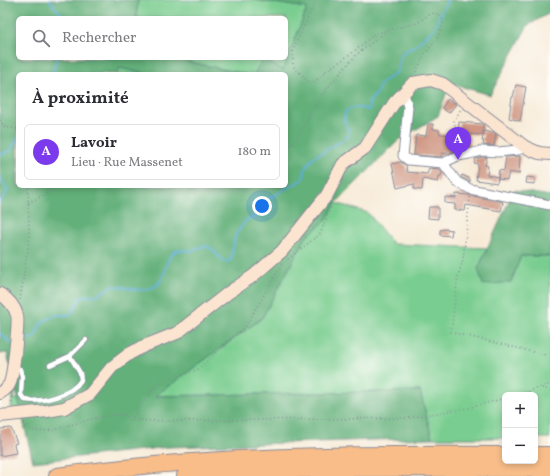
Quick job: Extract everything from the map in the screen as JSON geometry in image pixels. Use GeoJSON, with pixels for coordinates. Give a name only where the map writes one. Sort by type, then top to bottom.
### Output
{"type":"FeatureCollection","features":[{"type":"Feature","properties":{"kind":"highway"},"geometry":{"type":"LineString","coordinates":[[57,476],[157,464],[282,456],[385,454],[502,455]]}},
{"type":"Feature","properties":{"kind":"highway"},"geometry":{"type":"LineString","coordinates":[[538,455],[550,455]]}},
{"type":"Feature","properties":{"kind":"highway"},"geometry":{"type":"LineString","coordinates":[[184,476],[332,469],[550,469]]}},
{"type":"Feature","properties":{"kind":"street"},"geometry":{"type":"LineString","coordinates":[[0,416],[16,412],[64,408],[90,394],[112,367],[129,354],[144,346],[177,333],[228,293],[253,276],[282,251],[327,195],[343,164],[365,148],[394,104],[413,83],[431,80],[443,84],[525,147],[538,153],[550,154]]}},
{"type":"Feature","properties":{"kind":"street"},"geometry":{"type":"LineString","coordinates":[[404,94],[408,108],[403,156],[408,160],[425,163],[442,163],[458,156],[482,151],[498,152],[518,150],[525,147]]}},
{"type":"Feature","properties":{"kind":"street"},"geometry":{"type":"LineString","coordinates":[[442,163],[457,182],[470,189],[550,206]]}},
{"type":"Feature","properties":{"kind":"street"},"geometry":{"type":"LineString","coordinates":[[0,294],[8,299],[18,321],[10,384],[0,393]]}},
{"type":"Feature","properties":{"kind":"lane"},"geometry":{"type":"LineString","coordinates":[[50,365],[70,356],[86,340]]}},
{"type":"Feature","properties":{"kind":"lane"},"geometry":{"type":"LineString","coordinates":[[12,367],[20,370],[22,376],[20,389],[21,395],[25,400],[32,402],[45,401],[78,386],[81,380],[80,373],[70,356]]}},
{"type":"Feature","properties":{"kind":"path"},"geometry":{"type":"LineString","coordinates":[[316,0],[293,50],[293,66],[311,84],[321,77],[326,70],[352,53],[376,33],[417,22],[430,14],[435,13],[442,18],[443,24],[436,40],[424,55],[418,68],[416,73],[419,81]]}},
{"type":"Feature","properties":{"kind":"path"},"geometry":{"type":"LineString","coordinates":[[288,145],[294,143],[322,94],[327,88],[357,54],[388,29]]}},
{"type":"Feature","properties":{"kind":"path"},"geometry":{"type":"LineString","coordinates":[[458,156],[458,136],[454,121],[466,101]]}},
{"type":"Feature","properties":{"kind":"path"},"geometry":{"type":"LineString","coordinates":[[0,120],[4,127],[16,129]]}},
{"type":"Feature","properties":{"kind":"path"},"geometry":{"type":"LineString","coordinates":[[18,321],[28,240],[28,188]]}},
{"type":"Feature","properties":{"kind":"path"},"geometry":{"type":"LineString","coordinates":[[28,203],[55,189],[60,188]]}},
{"type":"Feature","properties":{"kind":"path"},"geometry":{"type":"LineString","coordinates":[[470,189],[463,260],[458,276],[451,332],[546,355]]}},
{"type":"Feature","properties":{"kind":"path"},"geometry":{"type":"LineString","coordinates":[[130,420],[156,386],[171,378],[197,370],[245,327],[283,263],[320,234],[333,203]]}},
{"type":"Feature","properties":{"kind":"path"},"geometry":{"type":"LineString","coordinates":[[10,384],[12,386],[16,412],[26,426],[34,431],[53,430],[91,419],[114,415],[125,415],[130,420],[167,421],[407,418],[468,408],[502,399]]}},
{"type":"Feature","properties":{"kind":"path"},"geometry":{"type":"LineString","coordinates":[[525,392],[550,384]]}},
{"type":"Feature","properties":{"kind":"path"},"geometry":{"type":"LineString","coordinates":[[540,387],[550,390]]}},
{"type":"Feature","properties":{"kind":"green space"},"geometry":{"type":"Polygon","coordinates":[[[0,0],[138,0],[136,16],[16,16],[16,60],[181,60],[236,72],[138,72],[119,68],[118,72],[16,72],[16,188],[288,188],[288,72],[255,72],[262,60],[283,70],[307,8],[255,0],[550,0],[550,13],[528,25],[490,95],[450,83],[438,116],[400,139],[336,203],[326,220],[306,237],[262,318],[155,396],[420,391],[432,438],[169,447],[33,462],[7,353],[0,354],[0,0]]]}},
{"type":"Feature","properties":{"kind":"green space"},"geometry":{"type":"Polygon","coordinates":[[[138,0],[255,0],[308,8],[288,58],[288,16],[136,16],[138,0]]]}},
{"type":"Feature","properties":{"kind":"green space"},"geometry":{"type":"Polygon","coordinates":[[[181,60],[262,60],[255,72],[236,72],[181,60]]]}},
{"type":"Feature","properties":{"kind":"green space"},"geometry":{"type":"Polygon","coordinates":[[[265,60],[287,60],[283,71],[265,60]]]}},
{"type":"Feature","properties":{"kind":"green space"},"geometry":{"type":"Polygon","coordinates":[[[119,68],[138,72],[118,72],[119,68]]]}},
{"type":"Feature","properties":{"kind":"green space"},"geometry":{"type":"Polygon","coordinates":[[[514,190],[550,196],[550,256],[521,256],[511,282],[483,285],[478,269],[514,190]]]}},
{"type":"Feature","properties":{"kind":"green space"},"geometry":{"type":"Polygon","coordinates":[[[336,203],[368,213],[393,244],[487,248],[478,269],[511,282],[521,256],[550,256],[550,438],[538,438],[538,392],[502,392],[502,438],[432,438],[420,391],[154,396],[262,318],[306,237],[326,220],[336,203]]]}},
{"type":"Feature","properties":{"kind":"green space"},"geometry":{"type":"Polygon","coordinates":[[[17,374],[14,398],[27,405],[17,411],[11,407],[15,375],[17,374]]]}},
{"type":"Feature","properties":{"kind":"building"},"geometry":{"type":"Polygon","coordinates":[[[516,85],[526,87],[520,121],[509,118],[512,97],[516,85]]]}},
{"type":"Feature","properties":{"kind":"building"},"geometry":{"type":"Polygon","coordinates":[[[448,99],[456,104],[449,113],[442,108],[448,99]]]}},
{"type":"Feature","properties":{"kind":"building"},"geometry":{"type":"Polygon","coordinates":[[[459,122],[483,124],[483,135],[468,134],[469,148],[457,150],[448,154],[442,153],[441,157],[414,155],[416,135],[426,136],[428,124],[433,124],[433,129],[439,130],[440,134],[458,135],[459,122]]]}},
{"type":"Feature","properties":{"kind":"building"},"geometry":{"type":"Polygon","coordinates":[[[484,131],[496,134],[494,146],[483,145],[484,141],[482,141],[484,131]]]}},
{"type":"Feature","properties":{"kind":"building"},"geometry":{"type":"Polygon","coordinates":[[[520,156],[519,174],[509,172],[507,180],[498,179],[499,170],[504,171],[506,157],[520,156]]]}},
{"type":"Feature","properties":{"kind":"building"},"geometry":{"type":"Polygon","coordinates":[[[487,157],[485,165],[488,166],[487,175],[498,177],[497,183],[476,180],[478,164],[474,163],[475,159],[487,157]]]}},
{"type":"Feature","properties":{"kind":"building"},"geometry":{"type":"Polygon","coordinates":[[[400,162],[406,165],[407,172],[427,174],[429,168],[440,169],[442,172],[441,176],[439,176],[438,182],[423,179],[422,190],[414,189],[414,184],[397,188],[392,164],[400,162]]]}},
{"type":"Feature","properties":{"kind":"building"},"geometry":{"type":"Polygon","coordinates":[[[462,175],[470,179],[470,182],[461,177],[462,175]]]}},
{"type":"Feature","properties":{"kind":"building"},"geometry":{"type":"Polygon","coordinates":[[[527,177],[535,178],[534,184],[526,183],[527,177]]]}},
{"type":"Feature","properties":{"kind":"building"},"geometry":{"type":"Polygon","coordinates":[[[456,194],[503,202],[501,211],[466,205],[465,211],[455,210],[455,204],[445,203],[445,197],[456,198],[456,194]]]}},
{"type":"Feature","properties":{"kind":"building"},"geometry":{"type":"Polygon","coordinates":[[[429,207],[438,207],[438,219],[428,218],[429,207]]]}},
{"type":"Feature","properties":{"kind":"building"},"geometry":{"type":"Polygon","coordinates":[[[440,230],[452,230],[451,236],[440,235],[440,230]]]}},
{"type":"Feature","properties":{"kind":"building"},"geometry":{"type":"Polygon","coordinates":[[[11,428],[17,443],[14,444],[16,453],[0,456],[0,429],[11,428]]]}},
{"type":"Feature","properties":{"kind":"waterway"},"geometry":{"type":"LineString","coordinates":[[50,0],[55,8],[64,16]]}},
{"type":"Feature","properties":{"kind":"waterway"},"geometry":{"type":"LineString","coordinates":[[288,188],[303,179],[306,166],[314,157],[347,138],[348,131],[344,120],[346,111],[354,108],[369,110],[369,102],[377,93],[381,83],[397,72],[401,55],[405,51],[415,46],[435,28],[448,0]]}},
{"type":"Feature","properties":{"kind":"waterway"},"geometry":{"type":"LineString","coordinates":[[53,72],[56,60]]}},
{"type":"Feature","properties":{"kind":"waterway"},"geometry":{"type":"LineString","coordinates":[[0,155],[10,151],[16,141]]}},
{"type":"Feature","properties":{"kind":"waterway"},"geometry":{"type":"LineString","coordinates":[[0,177],[8,191],[0,202]]}},
{"type":"Feature","properties":{"kind":"waterway"},"geometry":{"type":"LineString","coordinates":[[20,340],[35,336],[41,323],[55,315],[71,315],[78,301],[85,296],[98,295],[112,286],[137,290],[152,288],[161,280],[169,258],[176,251],[191,251],[207,246],[225,262],[231,260],[235,236],[246,220],[257,216],[263,204],[268,199],[287,188]]}},
{"type":"Feature","properties":{"kind":"waterway"},"geometry":{"type":"LineString","coordinates":[[0,333],[11,343]]}},
{"type":"Feature","properties":{"kind":"place","name":"Lavoir"},"geometry":{"type":"Point","coordinates":[458,160]}}]}
